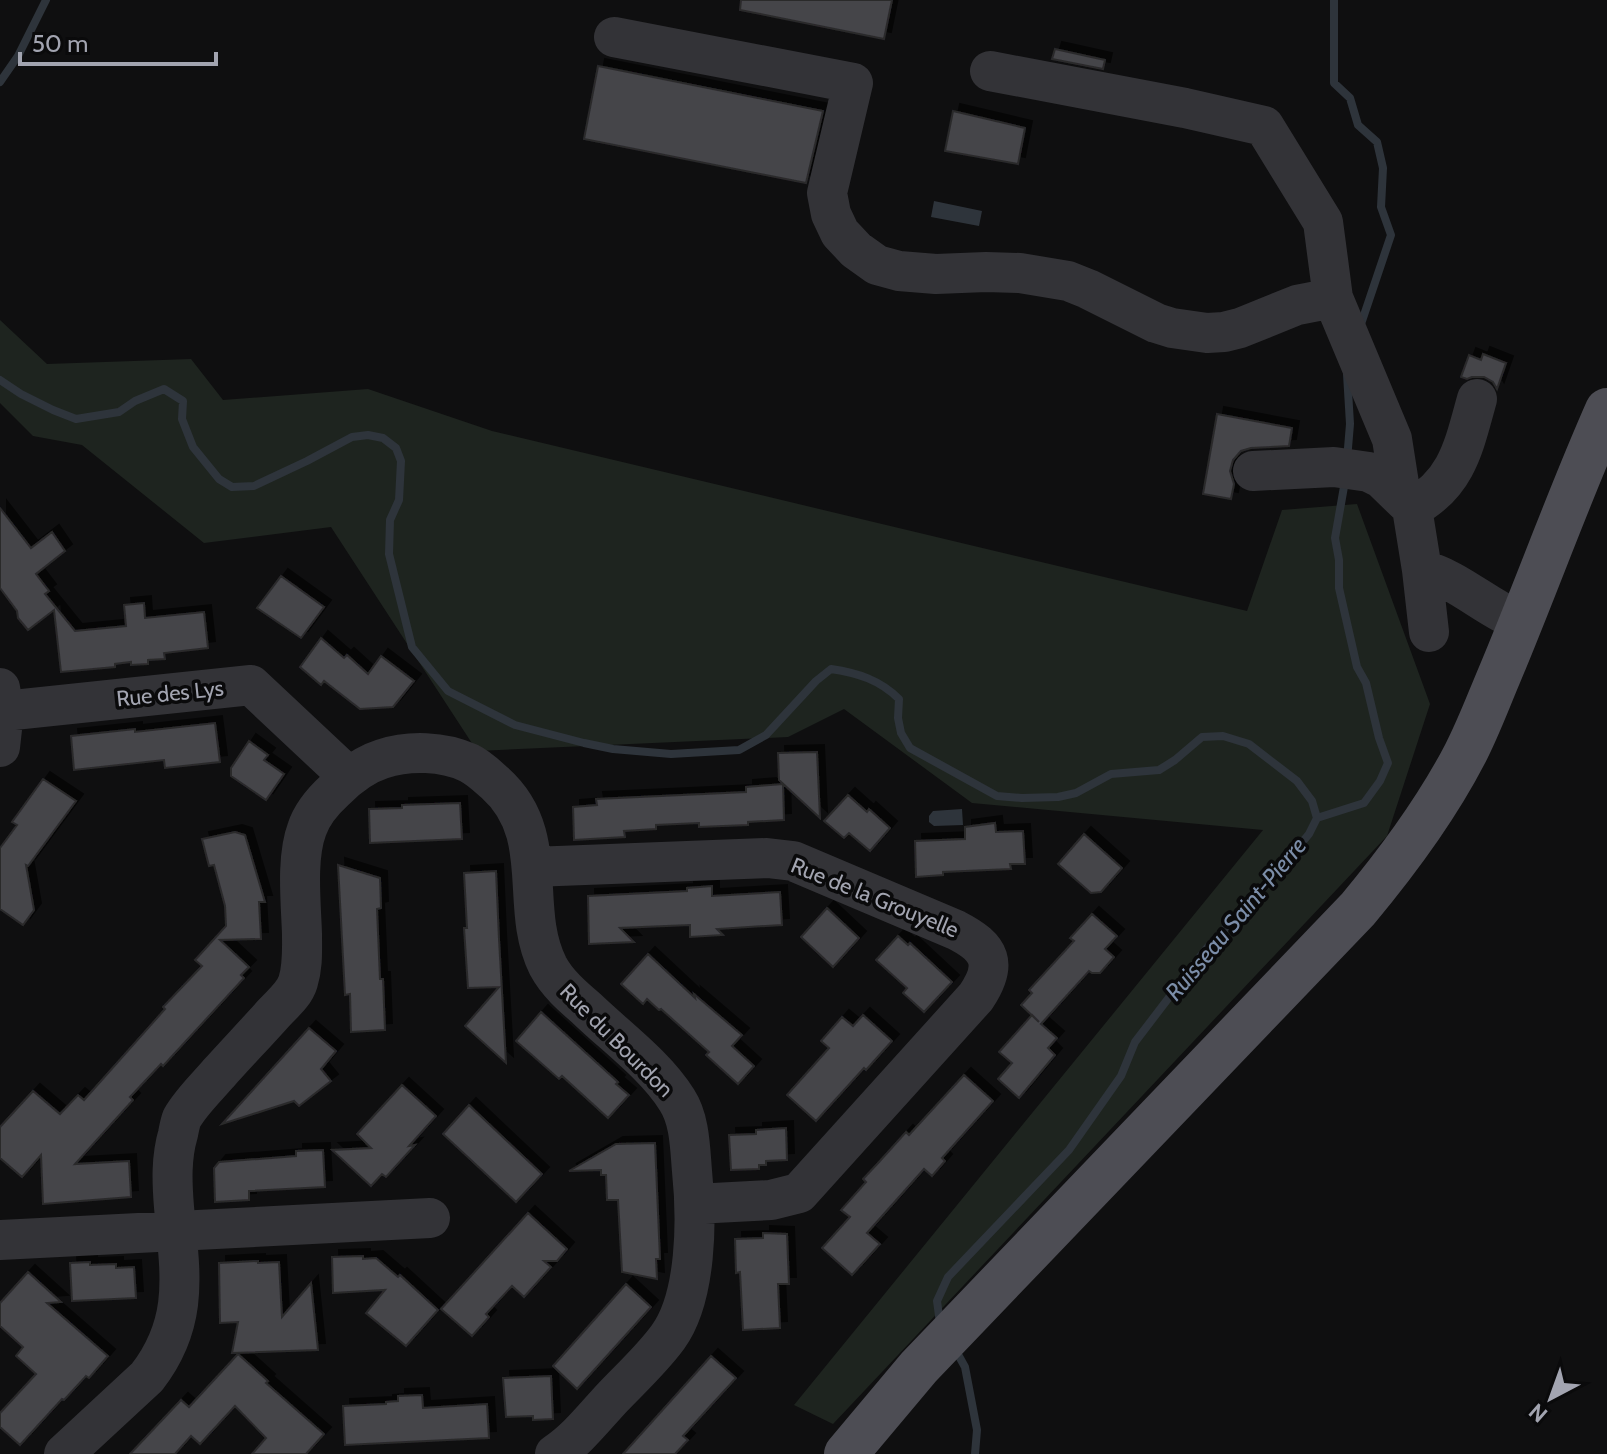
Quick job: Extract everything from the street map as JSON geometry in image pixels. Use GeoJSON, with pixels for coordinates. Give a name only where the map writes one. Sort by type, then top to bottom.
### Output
{"type":"FeatureCollection","features":[{"type":"Feature","properties":{"kind":"main road"},"geometry":{"type":"LineString","coordinates":[[846,1454],[919,1367],[1358,909],[1390,871],[1430,814],[1466,753],[1607,410]]}},
{"type":"Feature","properties":{"kind":"street"},"geometry":{"type":"LineString","coordinates":[[614,37],[853,83],[827,193],[831,214],[840,233],[877,265],[899,271],[1020,273],[1068,281],[1156,323],[1207,333],[1240,328],[1297,305],[1333,298]]}},
{"type":"Feature","properties":{"kind":"street"},"geometry":{"type":"LineString","coordinates":[[990,71],[1264,126],[1323,222],[1333,298],[1392,439],[1400,490],[1412,508],[1429,632]]}},
{"type":"Feature","properties":{"kind":"street"},"geometry":{"type":"LineString","coordinates":[[1412,508],[1426,501],[1441,487],[1460,458],[1477,399]]}},
{"type":"Feature","properties":{"kind":"street"},"geometry":{"type":"LineString","coordinates":[[1253,471],[1352,469],[1381,478],[1412,508]]}},
{"type":"Feature","properties":{"kind":"street"},"geometry":{"type":"LineString","coordinates":[[1422,570],[1463,588],[1522,622]]}},
{"type":"Feature","properties":{"kind":"street","name":"Rue des Lys"},"geometry":{"type":"LineString","coordinates":[[1,716],[251,685],[348,776]]}},
{"type":"Feature","properties":{"kind":"street","name":"Rue du Bourdon"},"geometry":{"type":"LineString","coordinates":[[64,1454],[147,1377],[163,1352],[176,1322],[180,1301],[172,1182],[176,1140],[182,1119],[198,1097],[296,988],[302,964],[301,875],[306,831],[320,805],[348,776],[376,761],[399,754],[436,754],[469,763],[509,797],[519,813],[530,846],[538,936],[549,967],[569,992],[662,1079],[681,1105],[689,1134],[695,1204],[690,1284],[674,1327],[667,1339],[595,1416],[555,1454]]}},
{"type":"Feature","properties":{"kind":"street","name":"Rue de la Grouyelle"},"geometry":{"type":"LineString","coordinates":[[532,867],[767,858],[793,861],[971,937],[987,957],[989,976],[976,997],[799,1193],[771,1200],[695,1204]]}},
{"type":"Feature","properties":{"kind":"street"},"geometry":{"type":"LineString","coordinates":[[5,1235],[176,1231],[430,1218]]}},
{"type":"Feature","properties":{"kind":"shaded area"},"geometry":{"type":"Polygon","coordinates":[[[934,201],[982,211],[979,226],[931,217],[934,201]]]}},
{"type":"Feature","properties":{"kind":"shaded area"},"geometry":{"type":"Polygon","coordinates":[[[0,320],[47,364],[191,359],[223,400],[368,389],[492,431],[1247,611],[1282,510],[1357,504],[1430,704],[1387,836],[833,1424],[794,1405],[1263,830],[972,803],[844,709],[788,737],[477,751],[331,527],[204,543],[82,445],[33,436],[0,403],[0,320]]]}},
{"type":"Feature","properties":{"kind":"shaded area"},"geometry":{"type":"Polygon","coordinates":[[[962,809],[963,825],[934,826],[929,822],[933,811],[962,809]]]}},
{"type":"Feature","properties":{"kind":"building"},"geometry":{"type":"Polygon","coordinates":[[[741,0],[892,0],[884,39],[740,10],[741,0]]]}},
{"type":"Feature","properties":{"kind":"building"},"geometry":{"type":"Polygon","coordinates":[[[1055,49],[1105,60],[1103,69],[1052,59],[1055,49]]]}},
{"type":"Feature","properties":{"kind":"building"},"geometry":{"type":"Polygon","coordinates":[[[598,66],[823,111],[806,183],[584,139],[598,66]]]}},
{"type":"Feature","properties":{"kind":"building"},"geometry":{"type":"Polygon","coordinates":[[[953,111],[1025,128],[1018,164],[945,151],[953,111]]]}},
{"type":"Feature","properties":{"kind":"building"},"geometry":{"type":"Polygon","coordinates":[[[1483,354],[1506,363],[1497,389],[1493,382],[1484,377],[1461,377],[1469,355],[1481,360],[1483,354]]]}},
{"type":"Feature","properties":{"kind":"building"},"geometry":{"type":"Polygon","coordinates":[[[1217,414],[1292,428],[1289,446],[1251,448],[1241,451],[1233,460],[1230,471],[1234,484],[1231,499],[1203,494],[1217,414]]]}},
{"type":"Feature","properties":{"kind":"building"},"geometry":{"type":"Polygon","coordinates":[[[0,508],[31,548],[52,532],[65,551],[36,574],[49,591],[45,594],[75,631],[126,626],[124,605],[144,603],[145,618],[204,612],[208,648],[164,653],[165,659],[148,660],[148,664],[131,665],[131,662],[115,664],[115,667],[61,672],[54,610],[28,630],[0,588],[0,508]]]}},
{"type":"Feature","properties":{"kind":"building"},"geometry":{"type":"Polygon","coordinates":[[[281,576],[324,607],[301,638],[257,608],[281,576]]]}},
{"type":"Feature","properties":{"kind":"building"},"geometry":{"type":"Polygon","coordinates":[[[321,638],[368,674],[381,656],[414,681],[393,707],[360,709],[324,681],[321,685],[300,667],[321,638]]]}},
{"type":"Feature","properties":{"kind":"building"},"geometry":{"type":"Polygon","coordinates":[[[215,723],[220,762],[165,768],[164,760],[74,770],[71,736],[215,723]]]}},
{"type":"Feature","properties":{"kind":"building"},"geometry":{"type":"Polygon","coordinates":[[[249,741],[268,755],[264,760],[284,774],[266,800],[231,776],[231,768],[249,741]]]}},
{"type":"Feature","properties":{"kind":"building"},"geometry":{"type":"Polygon","coordinates":[[[817,752],[820,818],[779,780],[778,753],[817,752]]]}},
{"type":"Feature","properties":{"kind":"building"},"geometry":{"type":"Polygon","coordinates":[[[43,779],[76,801],[26,865],[34,910],[23,925],[0,909],[0,848],[17,825],[12,822],[43,779]]]}},
{"type":"Feature","properties":{"kind":"building"},"geometry":{"type":"Polygon","coordinates":[[[783,784],[784,820],[699,827],[699,823],[656,825],[656,829],[624,831],[625,837],[574,840],[573,807],[597,805],[596,799],[746,792],[746,787],[783,784]]]}},
{"type":"Feature","properties":{"kind":"building"},"geometry":{"type":"Polygon","coordinates":[[[848,795],[890,828],[870,851],[849,833],[844,838],[824,821],[848,795]]]}},
{"type":"Feature","properties":{"kind":"building"},"geometry":{"type":"Polygon","coordinates":[[[460,803],[462,839],[370,843],[369,809],[460,803]]]}},
{"type":"Feature","properties":{"kind":"building"},"geometry":{"type":"Polygon","coordinates":[[[995,823],[996,832],[1023,831],[1025,864],[1010,864],[1011,869],[943,872],[943,875],[916,877],[915,841],[965,839],[965,827],[995,823]]]}},
{"type":"Feature","properties":{"kind":"building"},"geometry":{"type":"Polygon","coordinates":[[[235,832],[245,835],[265,902],[259,902],[261,939],[220,940],[249,967],[241,975],[244,978],[130,1097],[133,1100],[75,1164],[129,1161],[131,1197],[43,1204],[41,1155],[22,1177],[0,1158],[0,1127],[33,1091],[60,1114],[78,1095],[84,1100],[202,966],[195,960],[226,926],[225,906],[214,865],[209,866],[202,839],[235,832]]]}},
{"type":"Feature","properties":{"kind":"building"},"geometry":{"type":"Polygon","coordinates":[[[1084,834],[1122,868],[1101,892],[1091,893],[1058,864],[1084,834]]]}},
{"type":"Feature","properties":{"kind":"building"},"geometry":{"type":"Polygon","coordinates":[[[338,865],[380,878],[381,908],[377,909],[385,1030],[351,1032],[350,994],[345,995],[338,865]]]}},
{"type":"Feature","properties":{"kind":"building"},"geometry":{"type":"Polygon","coordinates":[[[496,871],[506,1063],[465,1026],[499,987],[468,988],[464,873],[496,871]]]}},
{"type":"Feature","properties":{"kind":"building"},"geometry":{"type":"Polygon","coordinates":[[[712,886],[712,896],[780,892],[782,925],[717,929],[723,935],[690,937],[690,925],[620,928],[634,942],[589,944],[588,896],[687,891],[687,888],[712,886]]]}},
{"type":"Feature","properties":{"kind":"building"},"geometry":{"type":"Polygon","coordinates":[[[827,908],[859,938],[833,967],[801,937],[827,908]]]}},
{"type":"Feature","properties":{"kind":"building"},"geometry":{"type":"Polygon","coordinates":[[[1092,914],[1117,936],[1105,949],[1114,957],[1100,973],[1089,971],[1041,1024],[1057,1038],[1048,1048],[1055,1055],[1019,1098],[998,1079],[1012,1063],[999,1052],[1032,1015],[1021,1005],[1032,993],[1029,990],[1074,941],[1070,938],[1092,914]]]}},
{"type":"Feature","properties":{"kind":"building"},"geometry":{"type":"Polygon","coordinates":[[[898,936],[908,945],[910,943],[952,982],[924,1012],[903,993],[907,988],[876,960],[898,936]]]}},
{"type":"Feature","properties":{"kind":"building"},"geometry":{"type":"Polygon","coordinates":[[[648,954],[695,998],[694,994],[742,1035],[732,1046],[754,1066],[738,1084],[706,1055],[709,1052],[661,1009],[647,999],[643,1004],[621,984],[648,954]]]}},
{"type":"Feature","properties":{"kind":"building"},"geometry":{"type":"Polygon","coordinates":[[[541,1012],[629,1095],[608,1118],[562,1076],[559,1079],[516,1041],[541,1012]]]}},
{"type":"Feature","properties":{"kind":"building"},"geometry":{"type":"Polygon","coordinates":[[[863,1015],[892,1041],[816,1121],[787,1095],[829,1048],[821,1041],[842,1017],[853,1026],[863,1015]]]}},
{"type":"Feature","properties":{"kind":"building"},"geometry":{"type":"Polygon","coordinates":[[[309,1028],[336,1051],[321,1069],[331,1081],[299,1106],[294,1101],[222,1124],[309,1028]]]}},
{"type":"Feature","properties":{"kind":"building"},"geometry":{"type":"Polygon","coordinates":[[[964,1075],[993,1101],[942,1158],[945,1161],[932,1176],[924,1169],[867,1233],[880,1244],[852,1275],[822,1248],[850,1217],[841,1210],[866,1182],[863,1179],[964,1075]]]}},
{"type":"Feature","properties":{"kind":"building"},"geometry":{"type":"Polygon","coordinates":[[[402,1085],[436,1116],[386,1177],[382,1174],[371,1186],[332,1150],[371,1148],[357,1134],[402,1085]]]}},
{"type":"Feature","properties":{"kind":"building"},"geometry":{"type":"Polygon","coordinates":[[[469,1105],[542,1174],[516,1202],[443,1134],[469,1105]]]}},
{"type":"Feature","properties":{"kind":"building"},"geometry":{"type":"Polygon","coordinates":[[[786,1128],[787,1160],[766,1161],[766,1165],[759,1165],[759,1169],[731,1170],[729,1135],[786,1128]]]}},
{"type":"Feature","properties":{"kind":"building"},"geometry":{"type":"Polygon","coordinates":[[[655,1143],[660,1259],[656,1259],[657,1279],[622,1272],[618,1200],[607,1200],[606,1175],[601,1175],[601,1170],[569,1171],[616,1144],[655,1143]]]}},
{"type":"Feature","properties":{"kind":"building"},"geometry":{"type":"Polygon","coordinates":[[[323,1150],[325,1187],[249,1191],[249,1200],[215,1202],[214,1168],[219,1162],[296,1156],[296,1151],[323,1150]]]}},
{"type":"Feature","properties":{"kind":"building"},"geometry":{"type":"Polygon","coordinates":[[[528,1213],[567,1249],[557,1261],[544,1261],[551,1267],[524,1297],[512,1286],[486,1314],[489,1317],[472,1336],[441,1309],[528,1213]]]}},
{"type":"Feature","properties":{"kind":"building"},"geometry":{"type":"Polygon","coordinates":[[[763,1233],[787,1234],[789,1284],[778,1284],[780,1328],[743,1330],[735,1239],[763,1238],[763,1233]]]}},
{"type":"Feature","properties":{"kind":"building"},"geometry":{"type":"Polygon","coordinates":[[[363,1256],[363,1259],[376,1258],[398,1277],[400,1275],[438,1310],[406,1346],[366,1313],[385,1290],[333,1293],[332,1257],[363,1256]]]}},
{"type":"Feature","properties":{"kind":"building"},"geometry":{"type":"Polygon","coordinates":[[[90,1262],[90,1265],[116,1264],[116,1268],[134,1267],[136,1298],[72,1301],[70,1263],[90,1262]]]}},
{"type":"Feature","properties":{"kind":"building"},"geometry":{"type":"Polygon","coordinates":[[[279,1262],[282,1317],[311,1283],[318,1350],[232,1353],[238,1322],[220,1323],[219,1263],[279,1262]]]}},
{"type":"Feature","properties":{"kind":"building"},"geometry":{"type":"Polygon","coordinates":[[[28,1272],[61,1302],[47,1303],[108,1356],[89,1378],[86,1376],[62,1399],[20,1445],[0,1427],[0,1413],[36,1374],[16,1356],[23,1347],[0,1326],[0,1303],[28,1272]]]}},
{"type":"Feature","properties":{"kind":"building"},"geometry":{"type":"Polygon","coordinates":[[[626,1284],[651,1307],[577,1389],[553,1366],[626,1284]]]}},
{"type":"Feature","properties":{"kind":"building"},"geometry":{"type":"Polygon","coordinates":[[[238,1354],[324,1434],[306,1454],[252,1454],[266,1438],[235,1406],[200,1444],[191,1436],[175,1454],[130,1454],[181,1400],[189,1407],[238,1354]]]}},
{"type":"Feature","properties":{"kind":"building"},"geometry":{"type":"Polygon","coordinates":[[[711,1356],[736,1378],[683,1436],[688,1440],[675,1454],[623,1454],[711,1356]]]}},
{"type":"Feature","properties":{"kind":"building"},"geometry":{"type":"Polygon","coordinates":[[[551,1376],[553,1419],[506,1417],[503,1378],[551,1376]]]}},
{"type":"Feature","properties":{"kind":"building"},"geometry":{"type":"Polygon","coordinates":[[[422,1395],[423,1408],[487,1404],[489,1438],[345,1445],[343,1406],[386,1404],[398,1401],[398,1396],[422,1395]]]}},
{"type":"Feature","properties":{"kind":"waterway"},"geometry":{"type":"LineString","coordinates":[[0,82],[18,56],[46,0]]}},
{"type":"Feature","properties":{"kind":"waterway"},"geometry":{"type":"LineString","coordinates":[[1334,0],[1334,83],[1350,98],[1358,125],[1377,142],[1383,168],[1381,207],[1391,235],[1360,327]]}},
{"type":"Feature","properties":{"kind":"waterway"},"geometry":{"type":"LineString","coordinates":[[1347,374],[1350,424],[1347,460]]}},
{"type":"Feature","properties":{"kind":"waterway","name":"Ruisseau Saint-Pierre"},"geometry":{"type":"LineString","coordinates":[[0,380],[21,394],[76,419],[119,412],[135,401],[164,389],[183,401],[182,419],[193,447],[219,479],[232,487],[254,486],[352,437],[368,435],[383,438],[396,448],[401,461],[399,500],[390,520],[389,554],[412,647],[448,691],[515,725],[613,749],[671,754],[739,750],[766,735],[831,669],[868,678],[892,692],[899,699],[901,733],[910,748],[997,796],[1058,797],[1076,793],[1111,774],[1159,770],[1202,737],[1223,736],[1249,744],[1297,781],[1312,801],[1317,818],[1309,834],[1206,949],[1135,1042],[1121,1076],[1069,1150],[948,1277],[937,1301],[940,1323]]}},
{"type":"Feature","properties":{"kind":"waterway"},"geometry":{"type":"LineString","coordinates":[[1317,818],[1364,803],[1380,781],[1388,763],[1366,683],[1357,667],[1339,588],[1335,538],[1345,481]]}},
{"type":"Feature","properties":{"kind":"waterway","name":"Ruisseau Saint-Pierre"},"geometry":{"type":"LineString","coordinates":[[955,1349],[965,1367],[977,1430],[975,1454]]}}]}
